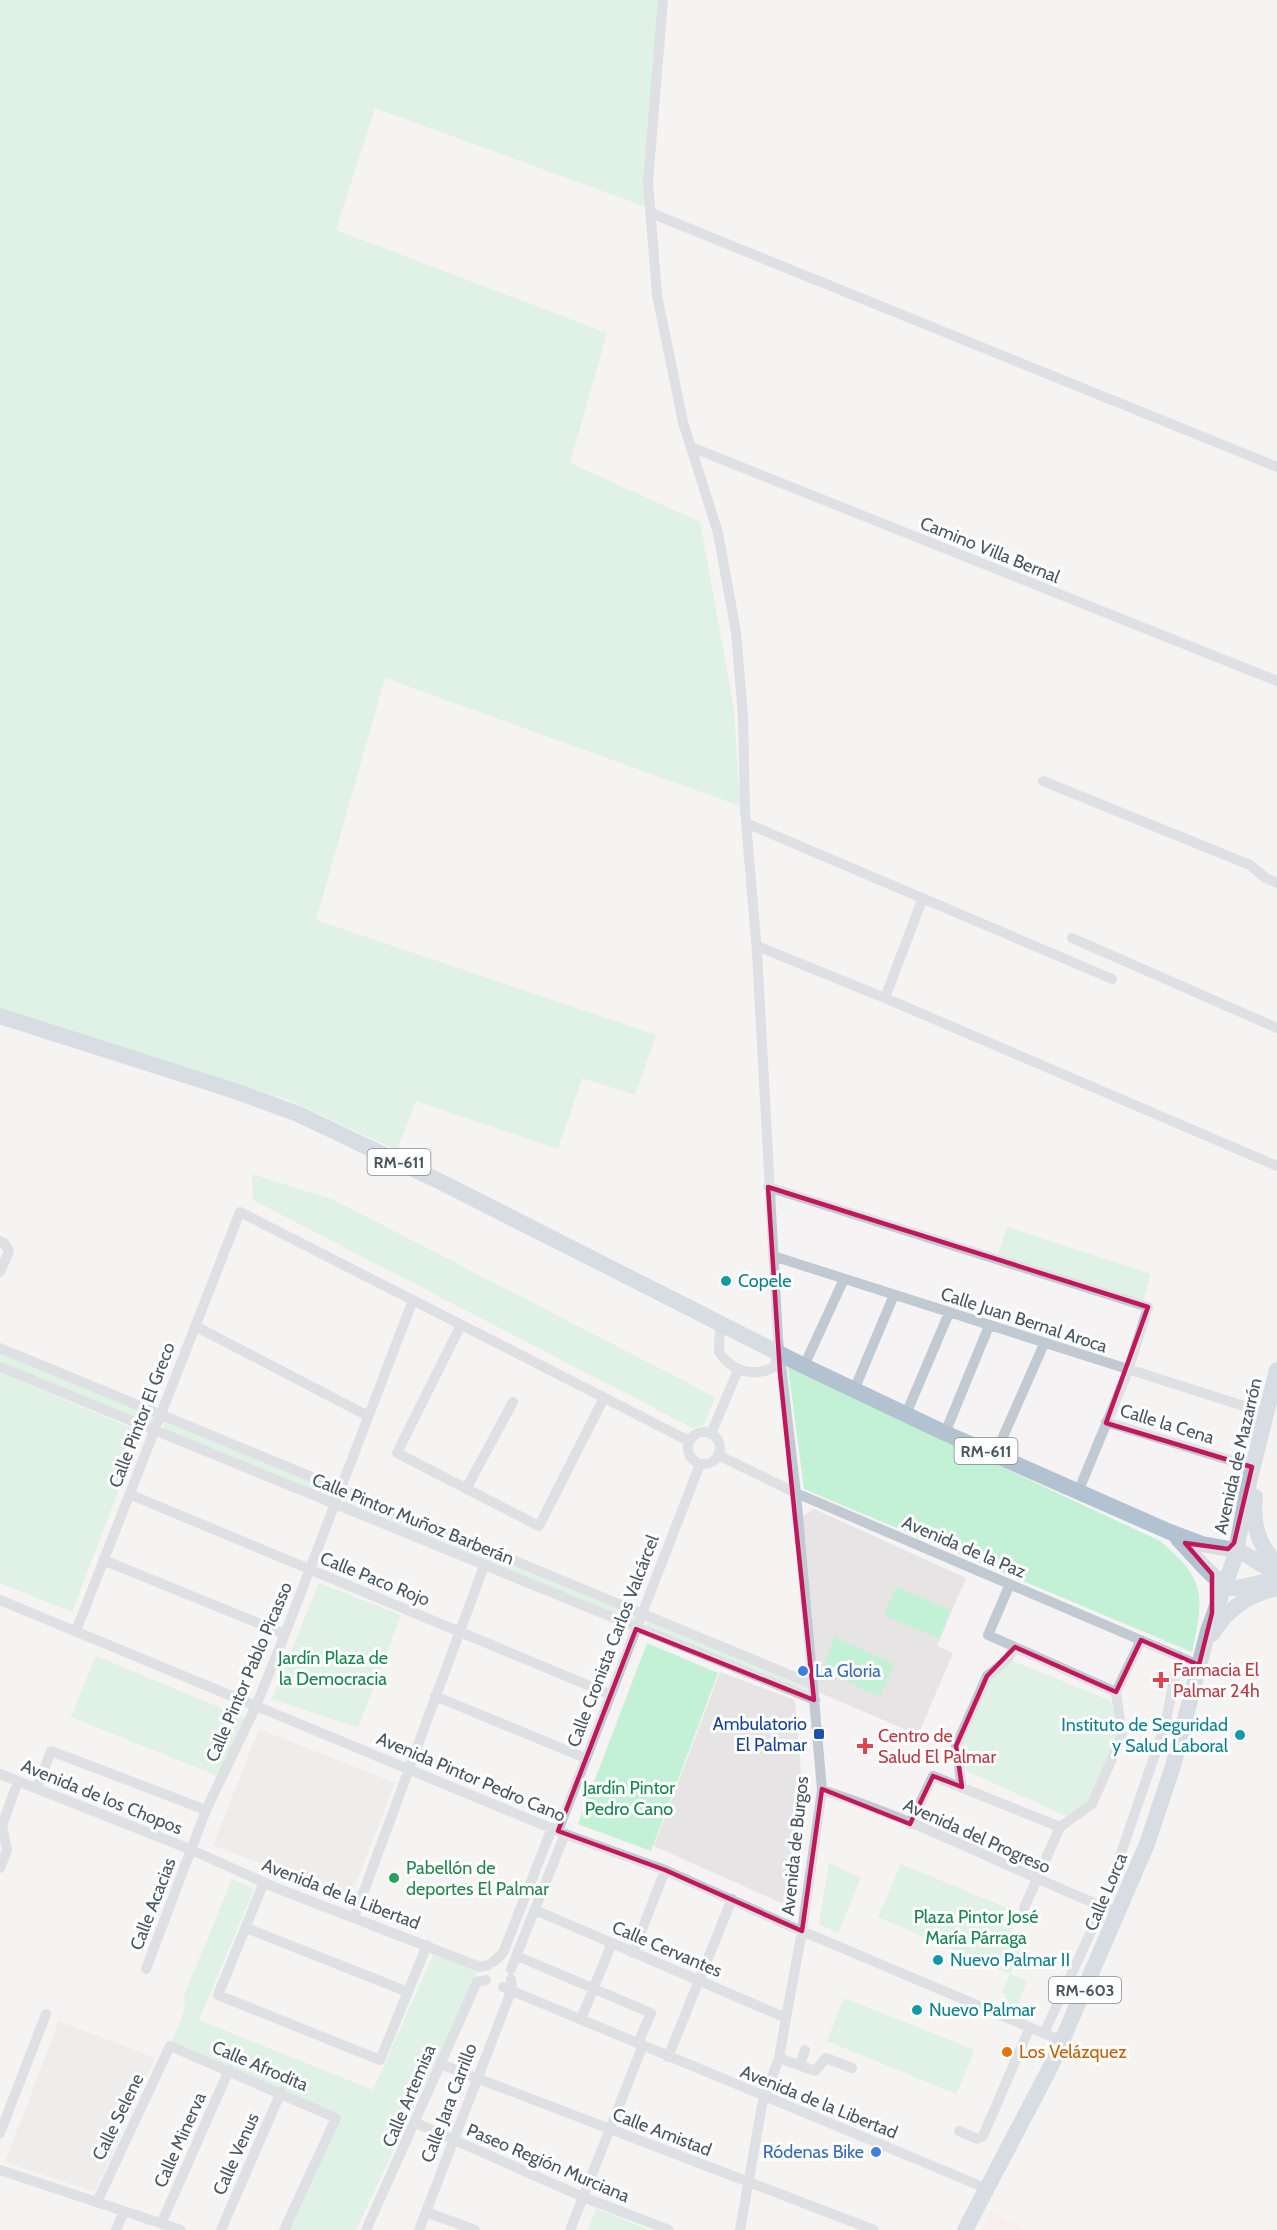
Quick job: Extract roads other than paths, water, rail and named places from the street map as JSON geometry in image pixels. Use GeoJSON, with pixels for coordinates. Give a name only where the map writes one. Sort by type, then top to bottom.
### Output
{"type":"FeatureCollection","features":[{"type":"Feature","properties":{"kind":"main road","name":"RM-611"},"geometry":{"type":"LineString","coordinates":[[0,1016],[238,1092],[298,1114],[740,1334],[945,1433],[1202,1545],[1237,1547],[1277,1574]]}},
{"type":"Feature","properties":{"kind":"main road","name":"Avenida de Mazarrón"},"geometry":{"type":"LineString","coordinates":[[1237,1547],[1252,1467],[1277,1370]]}},
{"type":"Feature","properties":{"kind":"main road"},"geometry":{"type":"LineString","coordinates":[[1266,1413],[1254,1517],[1261,1542],[1277,1564]]}},
{"type":"Feature","properties":{"kind":"main road","name":"RM-611"},"geometry":{"type":"LineString","coordinates":[[1170,1532],[1225,1582]]}},
{"type":"Feature","properties":{"kind":"main road","name":"Calle Lorca"},"geometry":{"type":"LineString","coordinates":[[965,2230],[1062,2041],[1111,1910],[1160,1806],[1213,1616],[1237,1547]]}},
{"type":"Feature","properties":{"kind":"main road"},"geometry":{"type":"LineString","coordinates":[[1225,1582],[1277,1582]]}},
{"type":"Feature","properties":{"kind":"main road"},"geometry":{"type":"LineString","coordinates":[[1201,1657],[1229,1610],[1247,1598],[1277,1588]]}},
{"type":"Feature","properties":{"kind":"street","name":"Avenida de Burgos"},"geometry":{"type":"LineString","coordinates":[[663,0],[648,182],[657,295],[683,422],[718,533],[736,632],[743,716],[746,823],[757,946],[768,1187],[779,1353],[796,1493],[822,1790],[802,1931],[779,2058],[765,2098],[740,2230]]}},
{"type":"Feature","properties":{"kind":"street"},"geometry":{"type":"LineString","coordinates":[[651,213],[1277,467]]}},
{"type":"Feature","properties":{"kind":"street","name":"Camino Villa Bernal"},"geometry":{"type":"LineString","coordinates":[[691,447],[1277,681]]}},
{"type":"Feature","properties":{"kind":"street"},"geometry":{"type":"LineString","coordinates":[[1043,781],[1250,865],[1266,879],[1277,883]]}},
{"type":"Feature","properties":{"kind":"street"},"geometry":{"type":"LineString","coordinates":[[746,823],[922,900],[1112,979]]}},
{"type":"Feature","properties":{"kind":"street"},"geometry":{"type":"LineString","coordinates":[[885,998],[922,900]]}},
{"type":"Feature","properties":{"kind":"street"},"geometry":{"type":"LineString","coordinates":[[1072,938],[1277,1028]]}},
{"type":"Feature","properties":{"kind":"street"},"geometry":{"type":"LineString","coordinates":[[757,946],[885,998],[1277,1166]]}},
{"type":"Feature","properties":{"kind":"street"},"geometry":{"type":"LineString","coordinates":[[768,1187],[1148,1307],[1128,1371],[1078,1492]]}},
{"type":"Feature","properties":{"kind":"street","name":"Calle Pintor El Greco"},"geometry":{"type":"LineString","coordinates":[[76,1631],[240,1212],[413,1300]]}},
{"type":"Feature","properties":{"kind":"street"},"geometry":{"type":"LineString","coordinates":[[0,1241],[9,1251],[0,1272]]}},
{"type":"Feature","properties":{"kind":"street","name":"Calle Juan Bernal Aroca"},"geometry":{"type":"LineString","coordinates":[[772,1256],[1266,1413]]}},
{"type":"Feature","properties":{"kind":"street"},"geometry":{"type":"LineString","coordinates":[[804,1365],[844,1279]]}},
{"type":"Feature","properties":{"kind":"street"},"geometry":{"type":"LineString","coordinates":[[854,1390],[894,1295]]}},
{"type":"Feature","properties":{"kind":"street"},"geometry":{"type":"LineString","coordinates":[[413,1300],[689,1440]]}},
{"type":"Feature","properties":{"kind":"street","name":"Calle Pintor Pablo Picasso"},"geometry":{"type":"LineString","coordinates":[[192,1850],[206,1810],[256,1706],[285,1634],[413,1300]]}},
{"type":"Feature","properties":{"kind":"street"},"geometry":{"type":"LineString","coordinates":[[906,1414],[949,1313]]}},
{"type":"Feature","properties":{"kind":"street"},"geometry":{"type":"LineString","coordinates":[[720,1323],[717,1342],[724,1360],[738,1370],[767,1371],[774,1367],[779,1353]]}},
{"type":"Feature","properties":{"kind":"street"},"geometry":{"type":"LineString","coordinates":[[460,1325],[397,1452],[466,1489],[539,1526],[604,1398]]}},
{"type":"Feature","properties":{"kind":"street"},"geometry":{"type":"LineString","coordinates":[[195,1326],[368,1416]]}},
{"type":"Feature","properties":{"kind":"street"},"geometry":{"type":"LineString","coordinates":[[945,1433],[989,1326]]}},
{"type":"Feature","properties":{"kind":"street"},"geometry":{"type":"LineString","coordinates":[[717,1342],[740,1334]]}},
{"type":"Feature","properties":{"kind":"street"},"geometry":{"type":"LineString","coordinates":[[995,1455],[1044,1344]]}},
{"type":"Feature","properties":{"kind":"street","name":"Calle Pintor Muñoz Barberán"},"geometry":{"type":"LineString","coordinates":[[0,1348],[812,1684]]}},
{"type":"Feature","properties":{"kind":"street","name":"Calle Pintor Muñoz Barberán"},"geometry":{"type":"LineString","coordinates":[[0,1367],[636,1629],[815,1700]]}},
{"type":"Feature","properties":{"kind":"street"},"geometry":{"type":"LineString","coordinates":[[711,1434],[738,1370]]}},
{"type":"Feature","properties":{"kind":"street"},"geometry":{"type":"LineString","coordinates":[[767,1371],[781,1378]]}},
{"type":"Feature","properties":{"kind":"street"},"geometry":{"type":"LineString","coordinates":[[466,1489],[513,1402]]}},
{"type":"Feature","properties":{"kind":"street","name":"Calle la Cena"},"geometry":{"type":"LineString","coordinates":[[1106,1422],[1252,1467]]}},
{"type":"Feature","properties":{"kind":"street"},"geometry":{"type":"LineString","coordinates":[[699,1433],[711,1434],[719,1443],[718,1455],[711,1462],[700,1464],[689,1455],[689,1440],[699,1433]]}},
{"type":"Feature","properties":{"kind":"street","name":"Avenida de la Paz"},"geometry":{"type":"LineString","coordinates":[[718,1455],[796,1493],[1179,1656],[1201,1657]]}},
{"type":"Feature","properties":{"kind":"street","name":"Calle Cronista Carlos Valcárcel"},"geometry":{"type":"LineString","coordinates":[[486,1970],[503,1953],[558,1831],[609,1694],[643,1613],[700,1464]]}},
{"type":"Feature","properties":{"kind":"street","name":"Calle Paco Rojo"},"geometry":{"type":"LineString","coordinates":[[129,1494],[609,1694]]}},
{"type":"Feature","properties":{"kind":"street"},"geometry":{"type":"LineString","coordinates":[[103,1560],[285,1634]]}},
{"type":"Feature","properties":{"kind":"street"},"geometry":{"type":"LineString","coordinates":[[354,1918],[410,1769],[458,1631],[484,1566]]}},
{"type":"Feature","properties":{"kind":"street"},"geometry":{"type":"LineString","coordinates":[[1011,1584],[988,1635],[1116,1692]]}},
{"type":"Feature","properties":{"kind":"street","name":"Avenida Pintor Pedro Cano"},"geometry":{"type":"LineString","coordinates":[[0,1600],[558,1831],[665,1870],[802,1931],[1062,2041]]}},
{"type":"Feature","properties":{"kind":"street"},"geometry":{"type":"LineString","coordinates":[[1024,1908],[1060,1827],[1092,1804],[1122,1736],[1116,1692],[1141,1640]]}},
{"type":"Feature","properties":{"kind":"street"},"geometry":{"type":"LineString","coordinates":[[962,1787],[956,1746],[987,1676],[1007,1660],[1015,1647]]}},
{"type":"Feature","properties":{"kind":"street","name":"Calle Lorca"},"geometry":{"type":"LineString","coordinates":[[1044,2033],[1111,1910],[1165,1725],[1179,1656]]}},
{"type":"Feature","properties":{"kind":"street"},"geometry":{"type":"LineString","coordinates":[[435,1696],[585,1758]]}},
{"type":"Feature","properties":{"kind":"street"},"geometry":{"type":"LineString","coordinates":[[37,1788],[51,1751],[206,1810]]}},
{"type":"Feature","properties":{"kind":"street","name":"Avenida de los Chopos"},"geometry":{"type":"LineString","coordinates":[[0,1774],[192,1850]]}},
{"type":"Feature","properties":{"kind":"street"},"geometry":{"type":"LineString","coordinates":[[910,1824],[933,1776],[1060,1827]]}},
{"type":"Feature","properties":{"kind":"street"},"geometry":{"type":"LineString","coordinates":[[0,1868],[7,1850],[2,1826],[18,1781]]}},
{"type":"Feature","properties":{"kind":"street","name":"Avenida del Progreso"},"geometry":{"type":"LineString","coordinates":[[822,1790],[910,1824],[1036,1880],[1111,1910]]}},
{"type":"Feature","properties":{"kind":"street","name":"Calle Cronista Carlos Valcárcel"},"geometry":{"type":"LineString","coordinates":[[509,1981],[535,1910],[558,1831]]}},
{"type":"Feature","properties":{"kind":"street","name":"Avenida de la Libertad"},"geometry":{"type":"LineString","coordinates":[[192,1850],[264,1882],[486,1970]]}},
{"type":"Feature","properties":{"kind":"street","name":"Calle Acacias"},"geometry":{"type":"LineString","coordinates":[[146,1969],[192,1850]]}},
{"type":"Feature","properties":{"kind":"street"},"geometry":{"type":"LineString","coordinates":[[633,1953],[665,1870]]}},
{"type":"Feature","properties":{"kind":"street"},"geometry":{"type":"LineString","coordinates":[[264,1882],[218,1995],[380,2060],[427,1945]]}},
{"type":"Feature","properties":{"kind":"street"},"geometry":{"type":"LineString","coordinates":[[668,2057],[732,1899]]}},
{"type":"Feature","properties":{"kind":"street","name":"Calle Cervantes"},"geometry":{"type":"LineString","coordinates":[[535,1910],[786,2018]]}},
{"type":"Feature","properties":{"kind":"street"},"geometry":{"type":"LineString","coordinates":[[246,1928],[408,1992]]}},
{"type":"Feature","properties":{"kind":"street"},"geometry":{"type":"LineString","coordinates":[[581,2019],[612,1943]]}},
{"type":"Feature","properties":{"kind":"street"},"geometry":{"type":"LineString","coordinates":[[517,1956],[651,2013],[570,2230]]}},
{"type":"Feature","properties":{"kind":"street"},"geometry":{"type":"LineString","coordinates":[[503,1962],[509,1981],[493,1987],[486,1970],[503,1962]]}},
{"type":"Feature","properties":{"kind":"street","name":"Calle Artemisa"},"geometry":{"type":"LineString","coordinates":[[366,2230],[416,2123],[477,1982],[486,1970]]}},
{"type":"Feature","properties":{"kind":"street","name":"Avenida de la Libertad"},"geometry":{"type":"LineString","coordinates":[[509,1981],[581,2019],[668,2057],[988,2189]]}},
{"type":"Feature","properties":{"kind":"street","name":"Calle Jara Carrillo"},"geometry":{"type":"LineString","coordinates":[[419,2230],[509,1981]]}},
{"type":"Feature","properties":{"kind":"street"},"geometry":{"type":"LineString","coordinates":[[0,2133],[46,2014]]}},
{"type":"Feature","properties":{"kind":"street"},"geometry":{"type":"LineString","coordinates":[[959,2131],[977,2139],[983,2136],[1030,2027]]}},
{"type":"Feature","properties":{"kind":"street","name":"Calle Afrodita"},"geometry":{"type":"LineString","coordinates":[[170,2046],[281,2092],[336,2118],[284,2230]]}},
{"type":"Feature","properties":{"kind":"street","name":"Calle Selene"},"geometry":{"type":"LineString","coordinates":[[97,2202],[170,2046]]}},
{"type":"Feature","properties":{"kind":"street"},"geometry":{"type":"LineString","coordinates":[[800,2065],[805,2050]]}},
{"type":"Feature","properties":{"kind":"street"},"geometry":{"type":"LineString","coordinates":[[779,2058],[815,2071],[825,2058],[852,2068]]}},
{"type":"Feature","properties":{"kind":"street","name":"Calle Amistad"},"geometry":{"type":"LineString","coordinates":[[440,2064],[874,2230]]}},
{"type":"Feature","properties":{"kind":"street","name":"Calle Minerva"},"geometry":{"type":"LineString","coordinates":[[162,2224],[229,2070]]}},
{"type":"Feature","properties":{"kind":"street","name":"Calle Venus"},"geometry":{"type":"LineString","coordinates":[[221,2230],[281,2092]]}},
{"type":"Feature","properties":{"kind":"street","name":"Paseo Región Murciana"},"geometry":{"type":"LineString","coordinates":[[416,2123],[583,2197],[669,2230]]}},
{"type":"Feature","properties":{"kind":"street"},"geometry":{"type":"LineString","coordinates":[[0,2170],[181,2230]]}},
{"type":"Feature","properties":{"kind":"street"},"geometry":{"type":"LineString","coordinates":[[116,2230],[124,2211]]}},
{"type":"Feature","properties":{"kind":"street"},"geometry":{"type":"LineString","coordinates":[[426,2212],[475,2230]]}},
{"type":"Feature","properties":{"kind":"place","name":"Copele"},"geometry":{"type":"Point","coordinates":[726,1281]}},
{"type":"Feature","properties":{"kind":"place","name":"La Gloria"},"geometry":{"type":"Point","coordinates":[803,1671]}},
{"type":"Feature","properties":{"kind":"place","name":"Farmacia El Palmar 24h"},"geometry":{"type":"Point","coordinates":[1161,1680]}},
{"type":"Feature","properties":{"kind":"place","name":"Ambulatorio El Palmar"},"geometry":{"type":"Point","coordinates":[819,1734]}},
{"type":"Feature","properties":{"kind":"place","name":"Instituto de Seguridad y Salud Laboral"},"geometry":{"type":"Point","coordinates":[1240,1735]}},
{"type":"Feature","properties":{"kind":"place","name":"Centro de Salud El Palmar"},"geometry":{"type":"Point","coordinates":[865,1746]}},
{"type":"Feature","properties":{"kind":"place","name":"Pabellón de deportes El Palmar"},"geometry":{"type":"Point","coordinates":[394,1878]}},
{"type":"Feature","properties":{"kind":"place","name":"Nuevo Palmar II"},"geometry":{"type":"Point","coordinates":[938,1960]}},
{"type":"Feature","properties":{"kind":"place","name":"Nuevo Palmar"},"geometry":{"type":"Point","coordinates":[917,2010]}},
{"type":"Feature","properties":{"kind":"place","name":"Los Velázquez"},"geometry":{"type":"Point","coordinates":[1007,2052]}},
{"type":"Feature","properties":{"kind":"place","name":"Ródenas Bike"},"geometry":{"type":"Point","coordinates":[876,2152]}},
{"type":"Feature","properties":{"kind":"park label","name":"Jardín Plaza de la Democracia"},"geometry":{"type":"Point","coordinates":[333,1668]}},
{"type":"Feature","properties":{"kind":"park label","name":"Jardín Pintor Pedro Cano"},"geometry":{"type":"Point","coordinates":[629,1798]}},
{"type":"Feature","properties":{"kind":"park label","name":"Plaza Pintor José María Párraga"},"geometry":{"type":"Point","coordinates":[976,1927]}}]}
